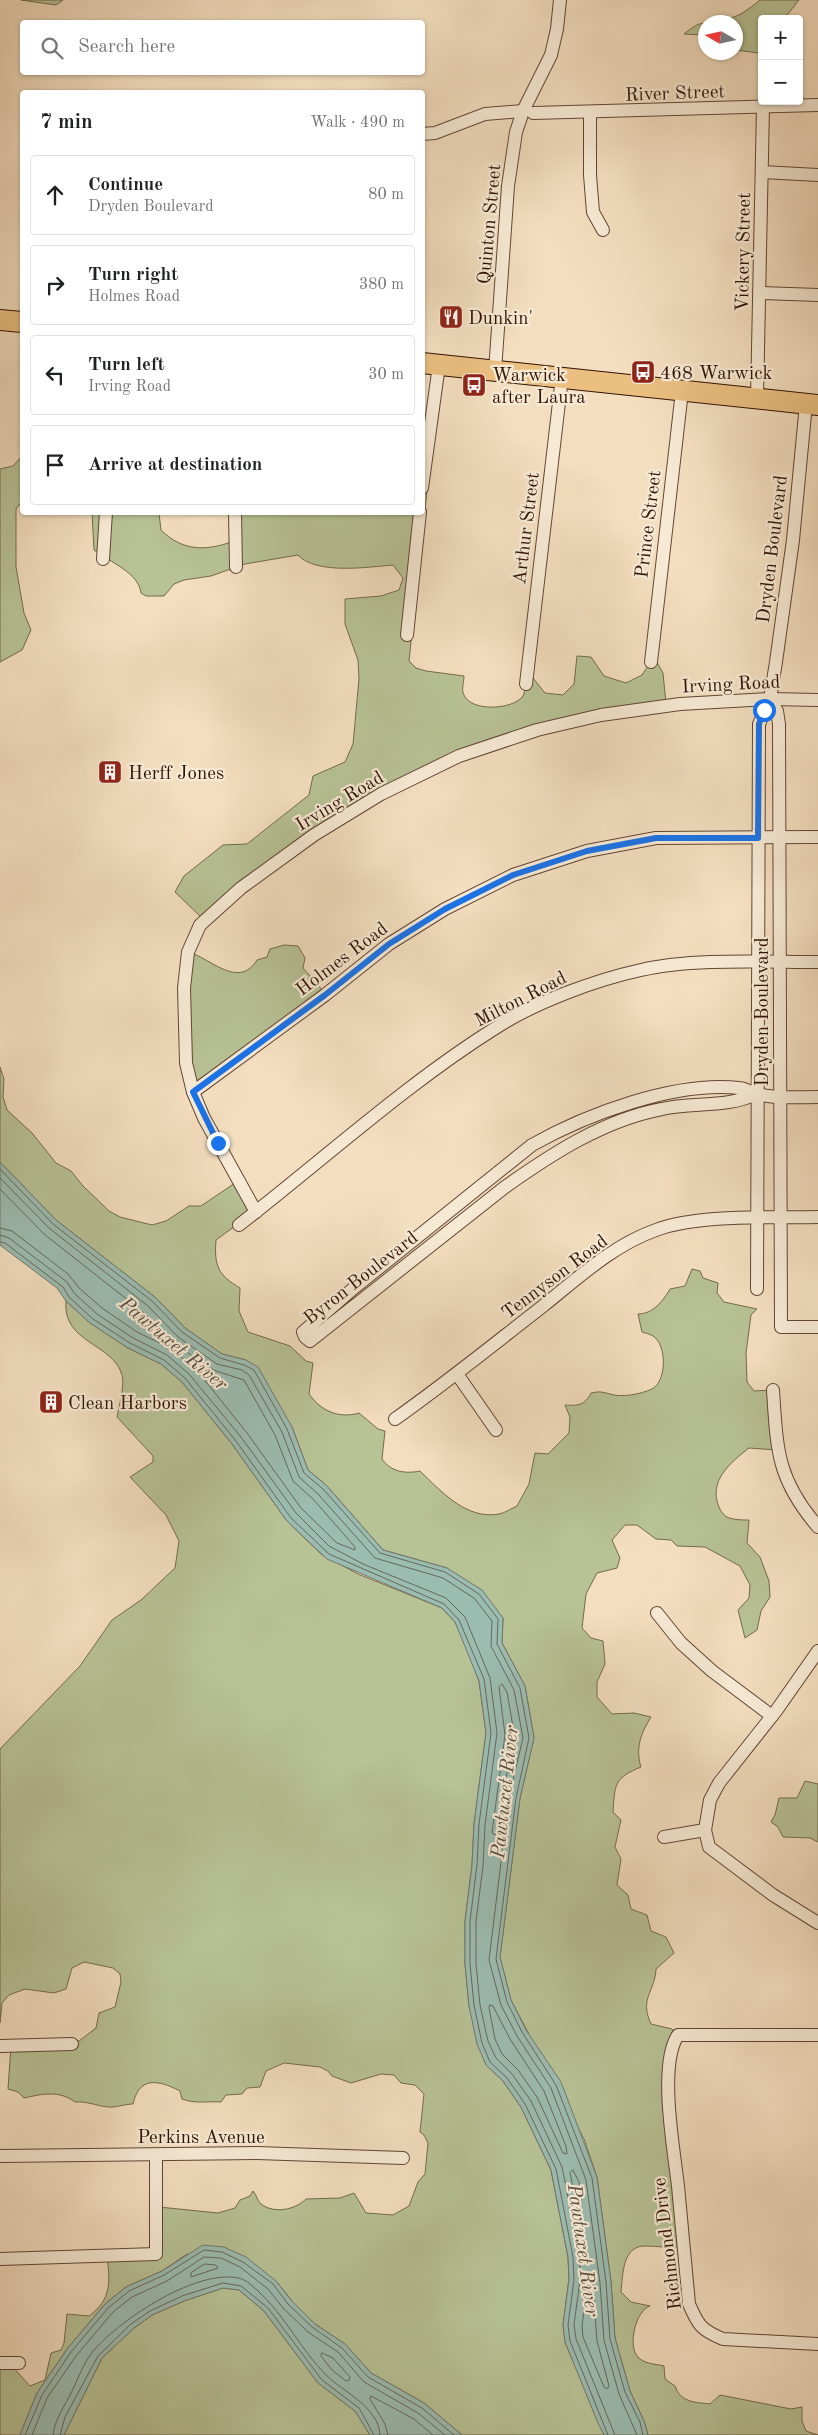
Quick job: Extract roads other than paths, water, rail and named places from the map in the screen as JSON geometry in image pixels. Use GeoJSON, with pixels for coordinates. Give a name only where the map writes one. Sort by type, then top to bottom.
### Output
{"type":"FeatureCollection","features":[{"type":"Feature","properties":{"kind":"main road"},"geometry":{"type":"LineString","coordinates":[[0,309],[20,311]]}},
{"type":"Feature","properties":{"kind":"main road"},"geometry":{"type":"LineString","coordinates":[[0,320],[20,322]]}},
{"type":"Feature","properties":{"kind":"main road"},"geometry":{"type":"LineString","coordinates":[[431,364],[812,404]]}},
{"type":"Feature","properties":{"kind":"street","name":"Quinton Street"},"geometry":{"type":"LineString","coordinates":[[496,371],[508,186],[516,132],[528,112],[551,55],[557,29],[560,0]]}},
{"type":"Feature","properties":{"kind":"street","name":"River Street"},"geometry":{"type":"LineString","coordinates":[[425,134],[436,133],[485,114],[528,112],[590,113],[818,105]]}},
{"type":"Feature","properties":{"kind":"street","name":"Vickery Street"},"geometry":{"type":"LineString","coordinates":[[757,398],[763,107]]}},
{"type":"Feature","properties":{"kind":"street"},"geometry":{"type":"LineString","coordinates":[[590,113],[592,212],[603,230]]}},
{"type":"Feature","properties":{"kind":"street"},"geometry":{"type":"LineString","coordinates":[[762,172],[818,175]]}},
{"type":"Feature","properties":{"kind":"street"},"geometry":{"type":"LineString","coordinates":[[760,293],[818,295]]}},
{"type":"Feature","properties":{"kind":"street"},"geometry":{"type":"LineString","coordinates":[[425,447],[431,364]]}},
{"type":"Feature","properties":{"kind":"street","name":"Arthur Street"},"geometry":{"type":"LineString","coordinates":[[526,684],[562,377]]}},
{"type":"Feature","properties":{"kind":"street","name":"Prince Street"},"geometry":{"type":"LineString","coordinates":[[651,662],[682,391]]}},
{"type":"Feature","properties":{"kind":"street","name":"Dryden Boulevard"},"geometry":{"type":"LineString","coordinates":[[757,1289],[756,1094],[760,962],[759,724],[770,699],[812,404]]}},
{"type":"Feature","properties":{"kind":"street"},"geometry":{"type":"LineString","coordinates":[[103,559],[106,515]]}},
{"type":"Feature","properties":{"kind":"street"},"geometry":{"type":"LineString","coordinates":[[235,515],[236,567]]}},
{"type":"Feature","properties":{"kind":"street"},"geometry":{"type":"LineString","coordinates":[[407,635],[420,515]]}},
{"type":"Feature","properties":{"kind":"street","name":"Dryden Boulevard"},"geometry":{"type":"LineString","coordinates":[[770,699],[777,710],[779,724],[781,838],[781,1327],[818,1327]]}},
{"type":"Feature","properties":{"kind":"street","name":"Irving Road"},"geometry":{"type":"LineString","coordinates":[[256,1212],[204,1118],[193,1092],[186,1063],[184,988],[188,952],[200,925],[241,888],[314,835],[381,794],[459,756],[537,730],[601,715],[680,704],[770,699],[818,700]]}},
{"type":"Feature","properties":{"kind":"street","name":"Holmes Road"},"geometry":{"type":"LineString","coordinates":[[193,1092],[325,995],[389,944],[445,909],[513,875],[587,851],[656,838],[818,837]]}},
{"type":"Feature","properties":{"kind":"street","name":"Milton Road"},"geometry":{"type":"LineString","coordinates":[[239,1225],[337,1145],[498,1026],[598,982],[642,969],[691,964],[818,962]]}},
{"type":"Feature","properties":{"kind":"street","name":"Byron Boulevard"},"geometry":{"type":"LineString","coordinates":[[756,1094],[741,1102],[663,1108],[618,1121],[578,1141],[539,1163],[477,1209],[310,1341],[305,1337],[303,1332],[318,1317],[532,1145],[571,1125],[636,1100],[697,1089],[741,1088],[756,1094],[780,1098],[818,1096]]}},
{"type":"Feature","properties":{"kind":"street"},"geometry":{"type":"LineString","coordinates":[[571,1125],[578,1141]]}},
{"type":"Feature","properties":{"kind":"street"},"geometry":{"type":"LineString","coordinates":[[468,1197],[477,1209]]}},
{"type":"Feature","properties":{"kind":"street","name":"Tennyson Road"},"geometry":{"type":"LineString","coordinates":[[395,1419],[457,1374],[603,1258],[655,1230],[683,1223],[757,1218],[818,1217]]}},
{"type":"Feature","properties":{"kind":"street"},"geometry":{"type":"LineString","coordinates":[[457,1374],[496,1430]]}},
{"type":"Feature","properties":{"kind":"street"},"geometry":{"type":"LineString","coordinates":[[772,1390],[780,1461],[785,1476],[803,1510],[818,1527]]}},
{"type":"Feature","properties":{"kind":"street"},"geometry":{"type":"LineString","coordinates":[[657,1613],[682,1643],[694,1654],[772,1716]]}},
{"type":"Feature","properties":{"kind":"street"},"geometry":{"type":"LineString","coordinates":[[818,1651],[772,1716],[719,1784],[710,1800],[705,1830],[710,1847],[773,1895],[818,1923]]}},
{"type":"Feature","properties":{"kind":"street"},"geometry":{"type":"LineString","coordinates":[[664,1837],[705,1830]]}},
{"type":"Feature","properties":{"kind":"street","name":"Richmond Drive"},"geometry":{"type":"LineString","coordinates":[[818,2035],[678,2035],[673,2043],[669,2066],[670,2108],[689,2304],[698,2325],[723,2339],[818,2344]]}},
{"type":"Feature","properties":{"kind":"street"},"geometry":{"type":"LineString","coordinates":[[0,2046],[72,2044]]}},
{"type":"Feature","properties":{"kind":"street","name":"Perkins Avenue"},"geometry":{"type":"LineString","coordinates":[[0,2156],[257,2153],[403,2158]]}},
{"type":"Feature","properties":{"kind":"street"},"geometry":{"type":"LineString","coordinates":[[0,2259],[156,2254],[156,2155]]}},
{"type":"Feature","properties":{"kind":"street"},"geometry":{"type":"LineString","coordinates":[[0,2363],[19,2363]]}},
{"type":"Feature","properties":{"kind":"water","name":"Pawtuxet River"},"geometry":{"type":"Polygon","coordinates":[[[0,1162],[56,1220],[156,1298],[185,1328],[222,1354],[246,1360],[258,1367],[292,1427],[308,1470],[326,1485],[383,1550],[447,1568],[482,1590],[503,1618],[502,1643],[525,1686],[534,1738],[520,1798],[500,1957],[511,2000],[526,2030],[561,2082],[597,2177],[611,2282],[615,2338],[630,2391],[644,2421],[648,2435],[604,2435],[598,2423],[565,2342],[563,2325],[569,2279],[568,2257],[551,2170],[521,2107],[503,2081],[486,2065],[477,2044],[469,2006],[465,1964],[465,1921],[472,1865],[474,1824],[486,1733],[479,1681],[455,1622],[442,1608],[327,1559],[287,1521],[232,1444],[182,1382],[161,1364],[128,1348],[90,1323],[66,1301],[57,1288],[0,1245],[0,1162]]]}},
{"type":"Feature","properties":{"kind":"water"},"geometry":{"type":"Polygon","coordinates":[[[203,2245],[224,2247],[246,2257],[276,2281],[292,2301],[315,2324],[345,2344],[371,2373],[424,2403],[462,2435],[370,2435],[355,2411],[318,2383],[264,2311],[239,2290],[223,2288],[184,2301],[152,2315],[134,2328],[102,2358],[64,2435],[20,2435],[37,2393],[67,2349],[105,2304],[126,2287],[162,2271],[203,2245]]]}},
{"type":"Feature","properties":{"kind":"place","name":"Dunkin'"},"geometry":{"type":"Point","coordinates":[451,317]}},
{"type":"Feature","properties":{"kind":"place","name":"468 Warwick"},"geometry":{"type":"Point","coordinates":[643,372]}},
{"type":"Feature","properties":{"kind":"place","name":"Warwick after Laura"},"geometry":{"type":"Point","coordinates":[474,385]}},
{"type":"Feature","properties":{"kind":"place","name":"Herff Jones"},"geometry":{"type":"Point","coordinates":[110,772]}},
{"type":"Feature","properties":{"kind":"place","name":"Clean Harbors"},"geometry":{"type":"Point","coordinates":[51,1402]}}]}
